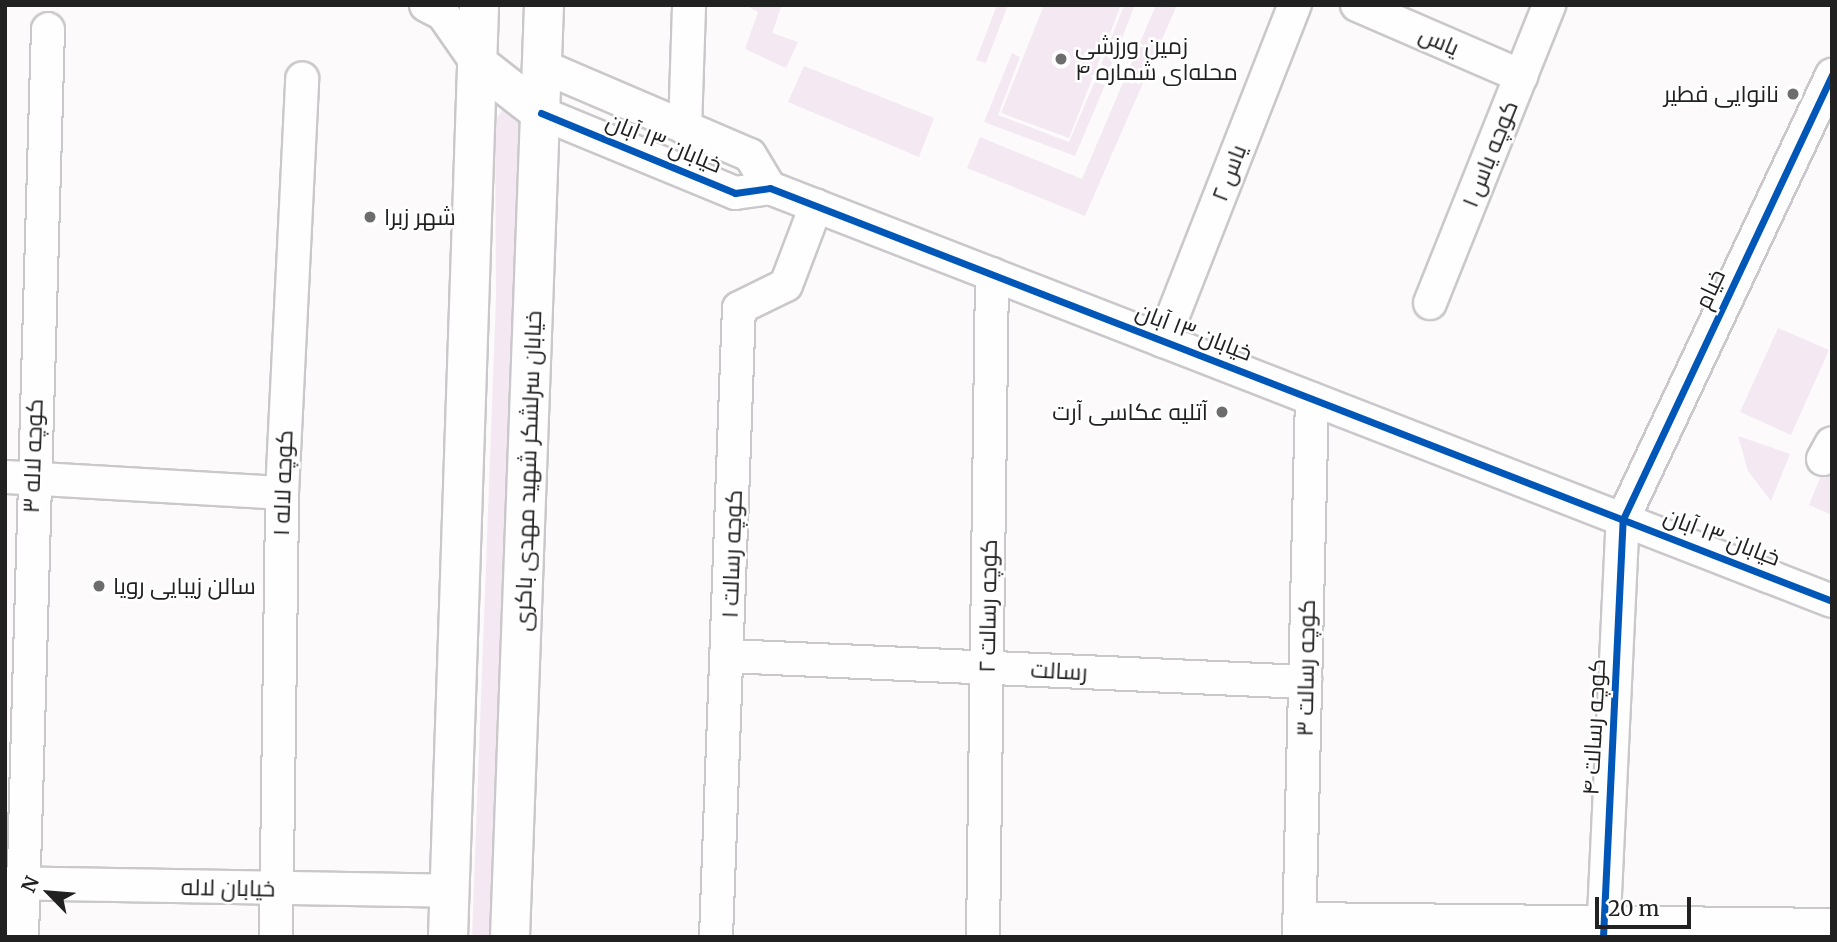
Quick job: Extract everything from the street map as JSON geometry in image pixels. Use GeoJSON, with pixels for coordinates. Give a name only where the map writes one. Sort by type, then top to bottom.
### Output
{"type":"FeatureCollection","features":[{"type":"Feature","properties":{"kind":"main road"},"geometry":{"type":"LineString","coordinates":[[449,937],[480,5]]}},
{"type":"Feature","properties":{"kind":"main road","name":"خیابان سرلشکر شهید مهدی باکری"},"geometry":{"type":"LineString","coordinates":[[510,937],[544,5]]}},
{"type":"Feature","properties":{"kind":"main road"},"geometry":{"type":"LineString","coordinates":[[477,63],[542,66]]}},
{"type":"Feature","properties":{"kind":"main road"},"geometry":{"type":"LineString","coordinates":[[477,63],[541,113]]}},
{"type":"Feature","properties":{"kind":"street"},"geometry":{"type":"LineString","coordinates":[[426,5],[443,14],[477,63]]}},
{"type":"Feature","properties":{"kind":"street"},"geometry":{"type":"LineString","coordinates":[[685,128],[689,5]]}},
{"type":"Feature","properties":{"kind":"street","name":"یاس ۲"},"geometry":{"type":"LineString","coordinates":[[1163,341],[1295,5]]}},
{"type":"Feature","properties":{"kind":"street","name":"یاس"},"geometry":{"type":"LineString","coordinates":[[1357,5],[1521,76]]}},
{"type":"Feature","properties":{"kind":"street","name":"کوچه یاس ۱"},"geometry":{"type":"LineString","coordinates":[[1430,303],[1549,5]]}},
{"type":"Feature","properties":{"kind":"street","name":"کوچه لاله ۳"},"geometry":{"type":"LineString","coordinates":[[22,937],[14,883],[18,478],[48,29]]}},
{"type":"Feature","properties":{"kind":"street","name":"خیابان ۱۳ آبان"},"geometry":{"type":"LineString","coordinates":[[542,66],[750,155],[770,188]]}},
{"type":"Feature","properties":{"kind":"street","name":"خیام"},"geometry":{"type":"LineString","coordinates":[[1623,519],[1832,75]]}},
{"type":"Feature","properties":{"kind":"street","name":"کوچه لاله ۱"},"geometry":{"type":"LineString","coordinates":[[276,937],[282,493],[302,78]]}},
{"type":"Feature","properties":{"kind":"street","name":"خیابان ۱۳ آبان"},"geometry":{"type":"LineString","coordinates":[[541,113],[735,193],[770,188],[1832,601]]}},
{"type":"Feature","properties":{"kind":"street","name":"کوچه رسالت ۱"},"geometry":{"type":"LineString","coordinates":[[716,937],[739,308],[786,285],[816,206]]}},
{"type":"Feature","properties":{"kind":"street","name":"کوچه رسالت ۲"},"geometry":{"type":"LineString","coordinates":[[983,937],[992,274]]}},
{"type":"Feature","properties":{"kind":"street","name":"کوچه رسالت ۳"},"geometry":{"type":"LineString","coordinates":[[1299,928],[1312,399]]}},
{"type":"Feature","properties":{"kind":"street"},"geometry":{"type":"LineString","coordinates":[[18,478],[282,493]]}},
{"type":"Feature","properties":{"kind":"street","name":"کوچه رسالت ۴"},"geometry":{"type":"LineString","coordinates":[[1603,930],[1623,519]]}},
{"type":"Feature","properties":{"kind":"street","name":"رسالت"},"geometry":{"type":"LineString","coordinates":[[728,656],[1306,682]]}},
{"type":"Feature","properties":{"kind":"street","name":"خیابان لاله"},"geometry":{"type":"LineString","coordinates":[[14,883],[450,891]]}},
{"type":"Feature","properties":{"kind":"street"},"geometry":{"type":"LineString","coordinates":[[1299,928],[1603,930],[1832,925]]}},
{"type":"Feature","properties":{"kind":"shaded area"},"geometry":{"type":"Polygon","coordinates":[[[745,5],[782,5],[772,33],[798,42],[786,68],[745,49],[758,12],[745,5]]]}},
{"type":"Feature","properties":{"kind":"shaded area"},"geometry":{"type":"Polygon","coordinates":[[[997,5],[1008,5],[986,63],[976,60],[997,5]]]}},
{"type":"Feature","properties":{"kind":"shaded area","name":"زمین ورزشی محله‌ای شماره ۴"},"geometry":{"type":"Polygon","coordinates":[[[1044,5],[1121,5],[1069,138],[1001,113],[1044,5]]]}},
{"type":"Feature","properties":{"kind":"shaded area"},"geometry":{"type":"Polygon","coordinates":[[[1124,5],[1135,5],[1110,68],[1101,65],[1124,5]]]}},
{"type":"Feature","properties":{"kind":"shaded area"},"geometry":{"type":"Polygon","coordinates":[[[1156,5],[1177,5],[1085,216],[967,168],[980,137],[1082,179],[1156,5]]]}},
{"type":"Feature","properties":{"kind":"shaded area"},"geometry":{"type":"Polygon","coordinates":[[[1012,53],[1020,57],[998,115],[1069,142],[1095,81],[1105,85],[1075,156],[984,122],[1012,53]]]}},
{"type":"Feature","properties":{"kind":"shaded area"},"geometry":{"type":"Polygon","coordinates":[[[804,66],[934,118],[919,157],[788,102],[804,66]]]}},
{"type":"Feature","properties":{"kind":"shaded area"},"geometry":{"type":"Polygon","coordinates":[[[504,108],[519,121],[496,937],[472,937],[496,298],[495,120],[504,108]]]}},
{"type":"Feature","properties":{"kind":"shaded area"},"geometry":{"type":"Polygon","coordinates":[[[1778,328],[1829,350],[1791,435],[1740,412],[1778,328]]]}},
{"type":"Feature","properties":{"kind":"shaded area"},"geometry":{"type":"Polygon","coordinates":[[[1738,436],[1790,454],[1771,501],[1748,471],[1738,436]]]}},
{"type":"Feature","properties":{"kind":"shaded area"},"geometry":{"type":"Polygon","coordinates":[[[1824,468],[1832,471],[1832,515],[1809,505],[1824,468]]]}},
{"type":"Feature","properties":{"kind":"cycle path"},"geometry":{"type":"LineString","coordinates":[[1603,937],[1623,519],[1832,75]]}},
{"type":"Feature","properties":{"kind":"cycle path"},"geometry":{"type":"LineString","coordinates":[[541,113],[735,193],[770,188],[1832,601]]}},
{"type":"Feature","properties":{"kind":"place","name":"زمین ورزشی محله‌ای شماره ۴"},"geometry":{"type":"Point","coordinates":[1061,59]}},
{"type":"Feature","properties":{"kind":"place","name":"نانوایی فطیر"},"geometry":{"type":"Point","coordinates":[1793,94]}},
{"type":"Feature","properties":{"kind":"place","name":"شهر زبرا"},"geometry":{"type":"Point","coordinates":[370,217]}},
{"type":"Feature","properties":{"kind":"place","name":"آتلیه عکاسی آرت"},"geometry":{"type":"Point","coordinates":[1222,412]}},
{"type":"Feature","properties":{"kind":"place","name":"سالن زیبایی رویا"},"geometry":{"type":"Point","coordinates":[99,586]}}]}
